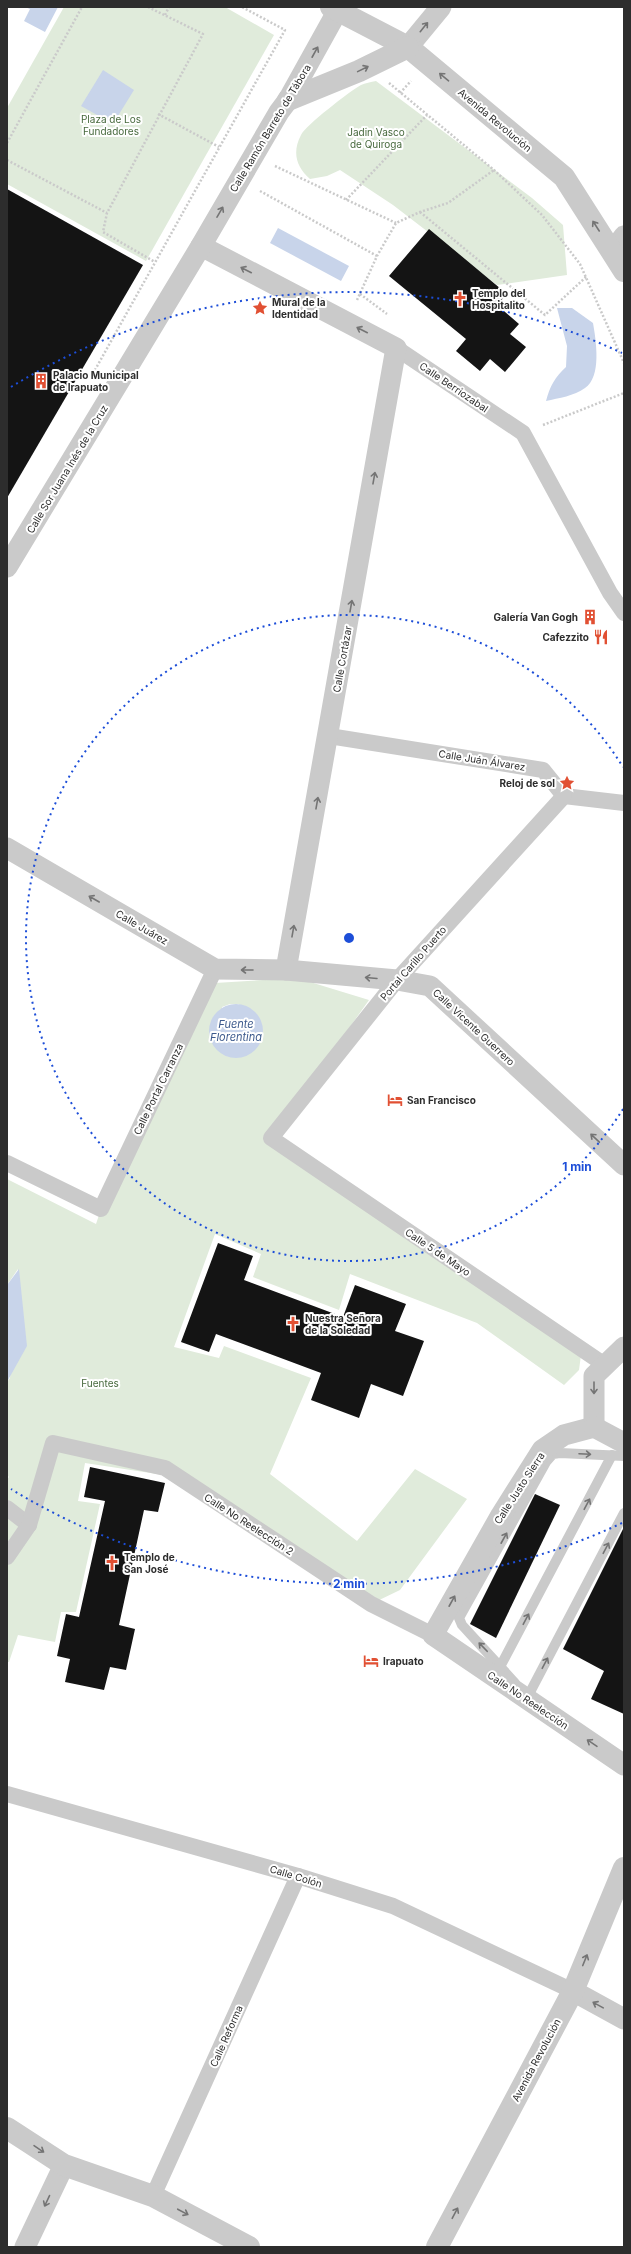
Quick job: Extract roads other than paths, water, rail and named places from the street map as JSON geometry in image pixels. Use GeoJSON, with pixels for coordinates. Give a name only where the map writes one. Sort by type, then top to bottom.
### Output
{"type":"FeatureCollection","features":[{"type":"Feature","properties":{"kind":"street"},"geometry":{"type":"LineString","coordinates":[[288,100],[369,66],[408,47],[441,7]]}},
{"type":"Feature","properties":{"kind":"street","name":"Avenida Revolución"},"geometry":{"type":"LineString","coordinates":[[335,8],[408,47],[564,177],[618,244],[624,271]]}},
{"type":"Feature","properties":{"kind":"street","name":"Calle Ramón Barreto de Tábora"},"geometry":{"type":"LineString","coordinates":[[201,246],[278,112],[288,100],[335,8]]}},
{"type":"Feature","properties":{"kind":"street","name":"Calle Berriozabal"},"geometry":{"type":"LineString","coordinates":[[201,246],[396,348],[523,433],[610,593],[624,613]]}},
{"type":"Feature","properties":{"kind":"street","name":"Calle Sor Juana Inés de la Cruz"},"geometry":{"type":"LineString","coordinates":[[7,567],[201,246]]}},
{"type":"Feature","properties":{"kind":"street","name":"Calle Cortázar"},"geometry":{"type":"LineString","coordinates":[[286,970],[329,736],[396,348]]}},
{"type":"Feature","properties":{"kind":"street","name":"Calle Juán Álvarez"},"geometry":{"type":"LineString","coordinates":[[329,736],[543,770],[564,796]]}},
{"type":"Feature","properties":{"kind":"street"},"geometry":{"type":"LineString","coordinates":[[564,796],[624,803]]}},
{"type":"Feature","properties":{"kind":"street","name":"Portal Carillo Puerto"},"geometry":{"type":"LineString","coordinates":[[271,1138],[397,980],[564,796]]}},
{"type":"Feature","properties":{"kind":"street","name":"Calle Juárez"},"geometry":{"type":"LineString","coordinates":[[7,848],[215,969],[286,970]]}},
{"type":"Feature","properties":{"kind":"street","name":"Calle Portal Carranza"},"geometry":{"type":"LineString","coordinates":[[7,1163],[101,1209],[215,969]]}},
{"type":"Feature","properties":{"kind":"street","name":"Calle Vicente Guerrero"},"geometry":{"type":"LineString","coordinates":[[286,970],[397,980],[430,986],[624,1165]]}},
{"type":"Feature","properties":{"kind":"street","name":"Calle 5 de Mayo"},"geometry":{"type":"LineString","coordinates":[[271,1138],[605,1365]]}},
{"type":"Feature","properties":{"kind":"street"},"geometry":{"type":"LineString","coordinates":[[618,1449],[594,1427],[594,1376],[624,1347]]}},
{"type":"Feature","properties":{"kind":"street","name":"Calle Justo Sierra"},"geometry":{"type":"LineString","coordinates":[[433,1635],[501,1515],[542,1450],[564,1435],[594,1427]]}},
{"type":"Feature","properties":{"kind":"street","name":"Calle No Reelección 2"},"geometry":{"type":"LineString","coordinates":[[29,1525],[53,1443],[165,1468],[371,1604],[433,1635]]}},
{"type":"Feature","properties":{"kind":"street"},"geometry":{"type":"LineString","coordinates":[[7,1508],[29,1525],[7,1557]]}},
{"type":"Feature","properties":{"kind":"street","name":"Calle No Reelección"},"geometry":{"type":"LineString","coordinates":[[433,1635],[624,1765]]}},
{"type":"Feature","properties":{"kind":"street","name":"Calle Colón"},"geometry":{"type":"LineString","coordinates":[[7,1794],[298,1876],[393,1906],[573,1991]]}},
{"type":"Feature","properties":{"kind":"street","name":"Avenida Revolución"},"geometry":{"type":"LineString","coordinates":[[437,2247],[573,1991],[624,1868]]}},
{"type":"Feature","properties":{"kind":"street","name":"Calle Reforma"},"geometry":{"type":"LineString","coordinates":[[153,2196],[298,1876]]}},
{"type":"Feature","properties":{"kind":"street"},"geometry":{"type":"LineString","coordinates":[[573,1991],[624,2019]]}},
{"type":"Feature","properties":{"kind":"street"},"geometry":{"type":"LineString","coordinates":[[7,2128],[64,2166],[153,2196],[249,2247]]}},
{"type":"Feature","properties":{"kind":"street"},"geometry":{"type":"LineString","coordinates":[[25,2247],[64,2166]]}},
{"type":"Feature","properties":{"kind":"lane"},"geometry":{"type":"LineString","coordinates":[[618,1449],[624,1456]]}},
{"type":"Feature","properties":{"kind":"lane"},"geometry":{"type":"LineString","coordinates":[[618,1449],[553,1454],[546,1462],[459,1618],[462,1624],[501,1665],[527,1698],[624,1513]]}},
{"type":"Feature","properties":{"kind":"lane"},"geometry":{"type":"LineString","coordinates":[[501,1665],[618,1449]]}},
{"type":"Feature","properties":{"kind":"water"},"geometry":{"type":"Polygon","coordinates":[[[25,7],[58,7],[45,32],[24,21],[30,9],[25,7]]]}},
{"type":"Feature","properties":{"kind":"water"},"geometry":{"type":"Polygon","coordinates":[[[103,70],[134,90],[113,124],[81,106],[103,70]]]}},
{"type":"Feature","properties":{"kind":"water"},"geometry":{"type":"Polygon","coordinates":[[[278,228],[349,266],[341,281],[270,243],[278,228]]]}},
{"type":"Feature","properties":{"kind":"water"},"geometry":{"type":"Polygon","coordinates":[[[557,308],[572,308],[593,323],[596,348],[596,367],[594,376],[590,383],[581,391],[561,398],[546,401],[553,382],[566,367],[567,346],[557,308]]]}},
{"type":"Feature","properties":{"kind":"water","name":"Fuente Florentina"},"geometry":{"type":"Polygon","coordinates":[[[236,1004],[246,1006],[255,1012],[261,1021],[263,1031],[261,1041],[255,1050],[246,1056],[236,1058],[226,1056],[217,1050],[211,1041],[209,1031],[211,1021],[217,1012],[226,1006],[236,1004]]]}},
{"type":"Feature","properties":{"kind":"water"},"geometry":{"type":"Polygon","coordinates":[[[19,1269],[27,1346],[7,1382],[7,1285],[19,1269]]]}},
{"type":"Feature","properties":{"kind":"place","name":"Templo del Hospitalito"},"geometry":{"type":"Point","coordinates":[460,299]}},
{"type":"Feature","properties":{"kind":"place","name":"Mural de la Identidad"},"geometry":{"type":"Point","coordinates":[260,308]}},
{"type":"Feature","properties":{"kind":"place","name":"Palacio Municipal de Irapuato"},"geometry":{"type":"Point","coordinates":[41,381]}},
{"type":"Feature","properties":{"kind":"place","name":"Galería Van Gogh"},"geometry":{"type":"Point","coordinates":[590,617]}},
{"type":"Feature","properties":{"kind":"place","name":"Cafezzito"},"geometry":{"type":"Point","coordinates":[601,637]}},
{"type":"Feature","properties":{"kind":"place","name":"Reloj de sol"},"geometry":{"type":"Point","coordinates":[567,783]}},
{"type":"Feature","properties":{"kind":"place","name":"San Francisco"},"geometry":{"type":"Point","coordinates":[395,1100]}},
{"type":"Feature","properties":{"kind":"place","name":"Nuestra Señora de la Soledad"},"geometry":{"type":"Point","coordinates":[293,1324]}},
{"type":"Feature","properties":{"kind":"place","name":"Templo de San José"},"geometry":{"type":"Point","coordinates":[112,1563]}},
{"type":"Feature","properties":{"kind":"place","name":"Irapuato"},"geometry":{"type":"Point","coordinates":[371,1661]}},
{"type":"Feature","properties":{"kind":"park label","name":"Plaza de Los Fundadores"},"geometry":{"type":"Point","coordinates":[111,124]}},
{"type":"Feature","properties":{"kind":"park label","name":"Jadin Vasco de Quiroga"},"geometry":{"type":"Point","coordinates":[376,138]}},
{"type":"Feature","properties":{"kind":"park label","name":"Fuentes"},"geometry":{"type":"Point","coordinates":[100,1383]}}]}
